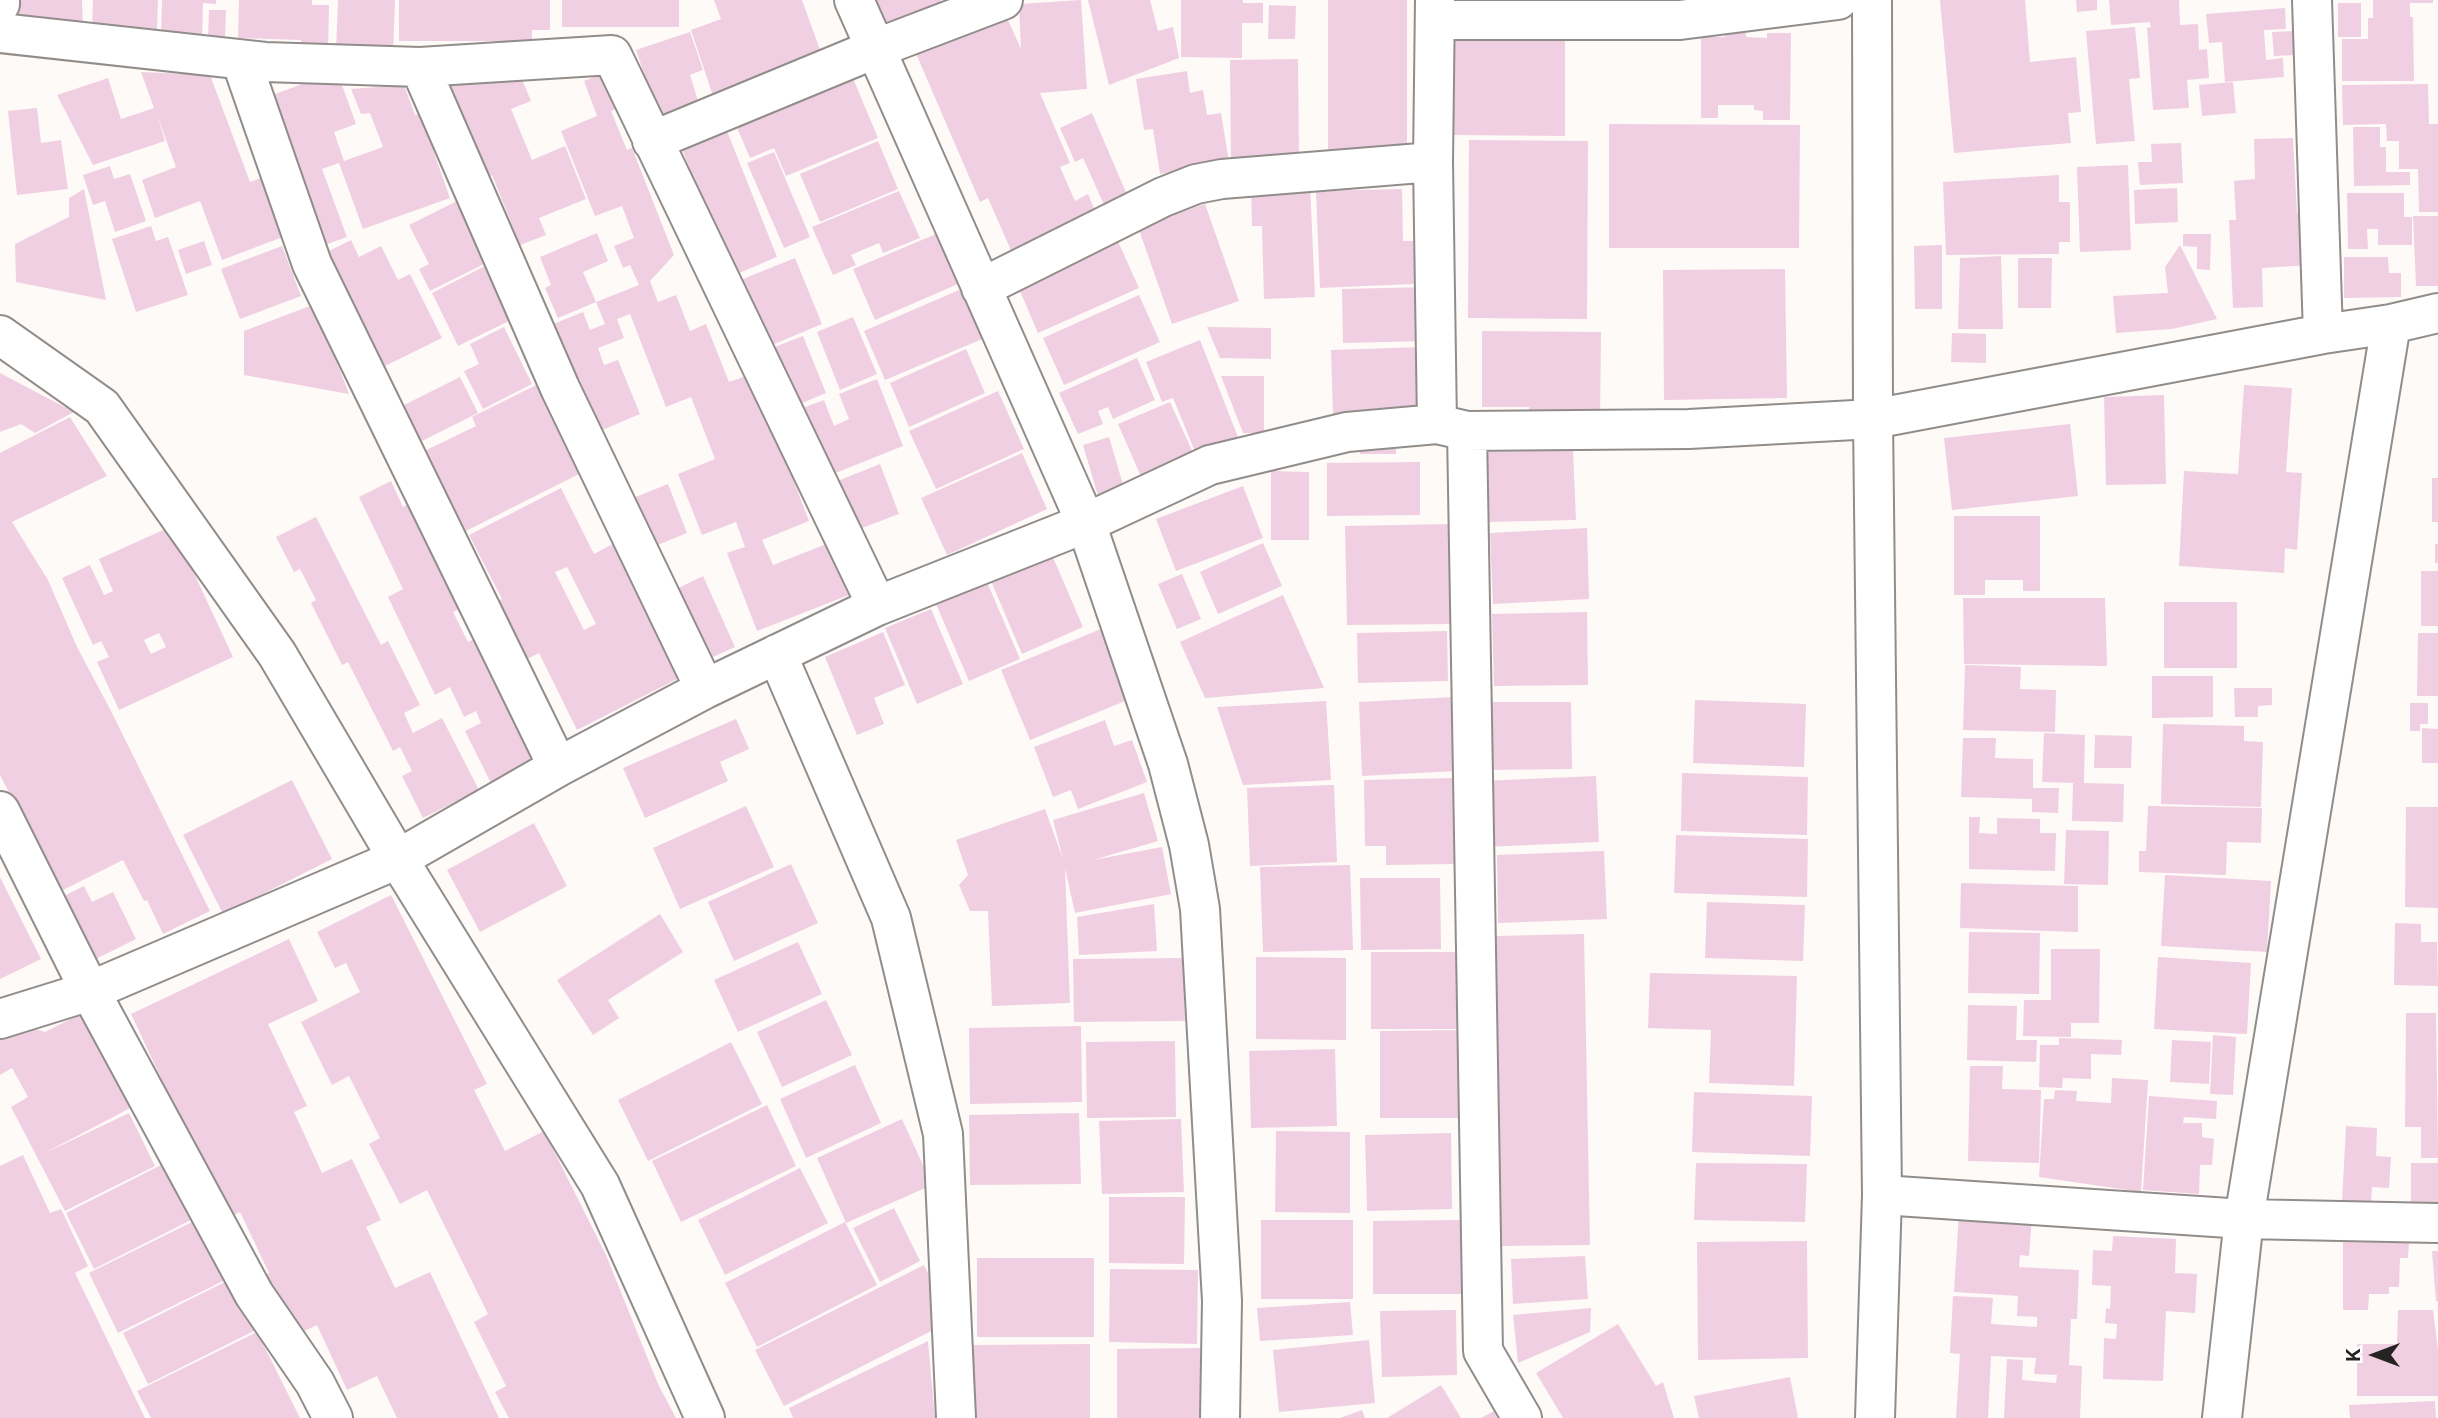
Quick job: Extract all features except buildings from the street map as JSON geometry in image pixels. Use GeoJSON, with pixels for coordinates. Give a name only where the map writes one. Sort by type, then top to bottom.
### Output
{"type":"FeatureCollection","features":[{"type":"Feature","properties":{"kind":"street"},"geometry":{"type":"LineString","coordinates":[[854,0],[1086,523],[1168,764],[1189,845],[1198,896],[1222,1301],[1220,1418]]}},
{"type":"Feature","properties":{"kind":"street"},"geometry":{"type":"LineString","coordinates":[[652,141],[877,48],[1003,0]]}},
{"type":"Feature","properties":{"kind":"street"},"geometry":{"type":"LineString","coordinates":[[1522,1418],[1483,1351],[1452,427],[1433,162],[1435,10],[1680,20],[1838,0]]}},
{"type":"Feature","properties":{"kind":"street"},"geometry":{"type":"LineString","coordinates":[[1872,0],[1873,419],[1882,1195],[1875,1418]]}},
{"type":"Feature","properties":{"kind":"street"},"geometry":{"type":"LineString","coordinates":[[2312,0],[2323,334]]}},
{"type":"Feature","properties":{"kind":"street"},"geometry":{"type":"LineString","coordinates":[[0,33],[241,60],[420,66],[612,55],[877,606]]}},
{"type":"Feature","properties":{"kind":"street"},"geometry":{"type":"LineString","coordinates":[[241,60],[312,264],[558,767]]}},
{"type":"Feature","properties":{"kind":"street"},"geometry":{"type":"LineString","coordinates":[[420,66],[560,388],[705,689]]}},
{"type":"Feature","properties":{"kind":"street"},"geometry":{"type":"LineString","coordinates":[[981,288],[1163,197],[1196,184],[1222,179],[1433,162]]}},
{"type":"Feature","properties":{"kind":"street"},"geometry":{"type":"LineString","coordinates":[[0,1019],[90,991],[398,859],[558,767],[777,654],[877,606],[1086,523],[1210,466],[1346,432],[1452,427],[1689,429],[1873,419],[2438,313]]}},
{"type":"Feature","properties":{"kind":"street"},"geometry":{"type":"LineString","coordinates":[[2222,1418],[2244,1219],[2390,324]]}},
{"type":"Feature","properties":{"kind":"street"},"geometry":{"type":"LineString","coordinates":[[0,335],[103,407],[277,654],[398,859],[600,1185],[705,1418]]}},
{"type":"Feature","properties":{"kind":"street"},"geometry":{"type":"LineString","coordinates":[[777,654],[891,918],[943,1134],[956,1418]]}},
{"type":"Feature","properties":{"kind":"street"},"geometry":{"type":"LineString","coordinates":[[0,811],[90,991],[254,1294],[315,1383],[333,1418]]}},
{"type":"Feature","properties":{"kind":"street"},"geometry":{"type":"LineString","coordinates":[[1882,1195],[2244,1219],[2438,1223]]}}]}
